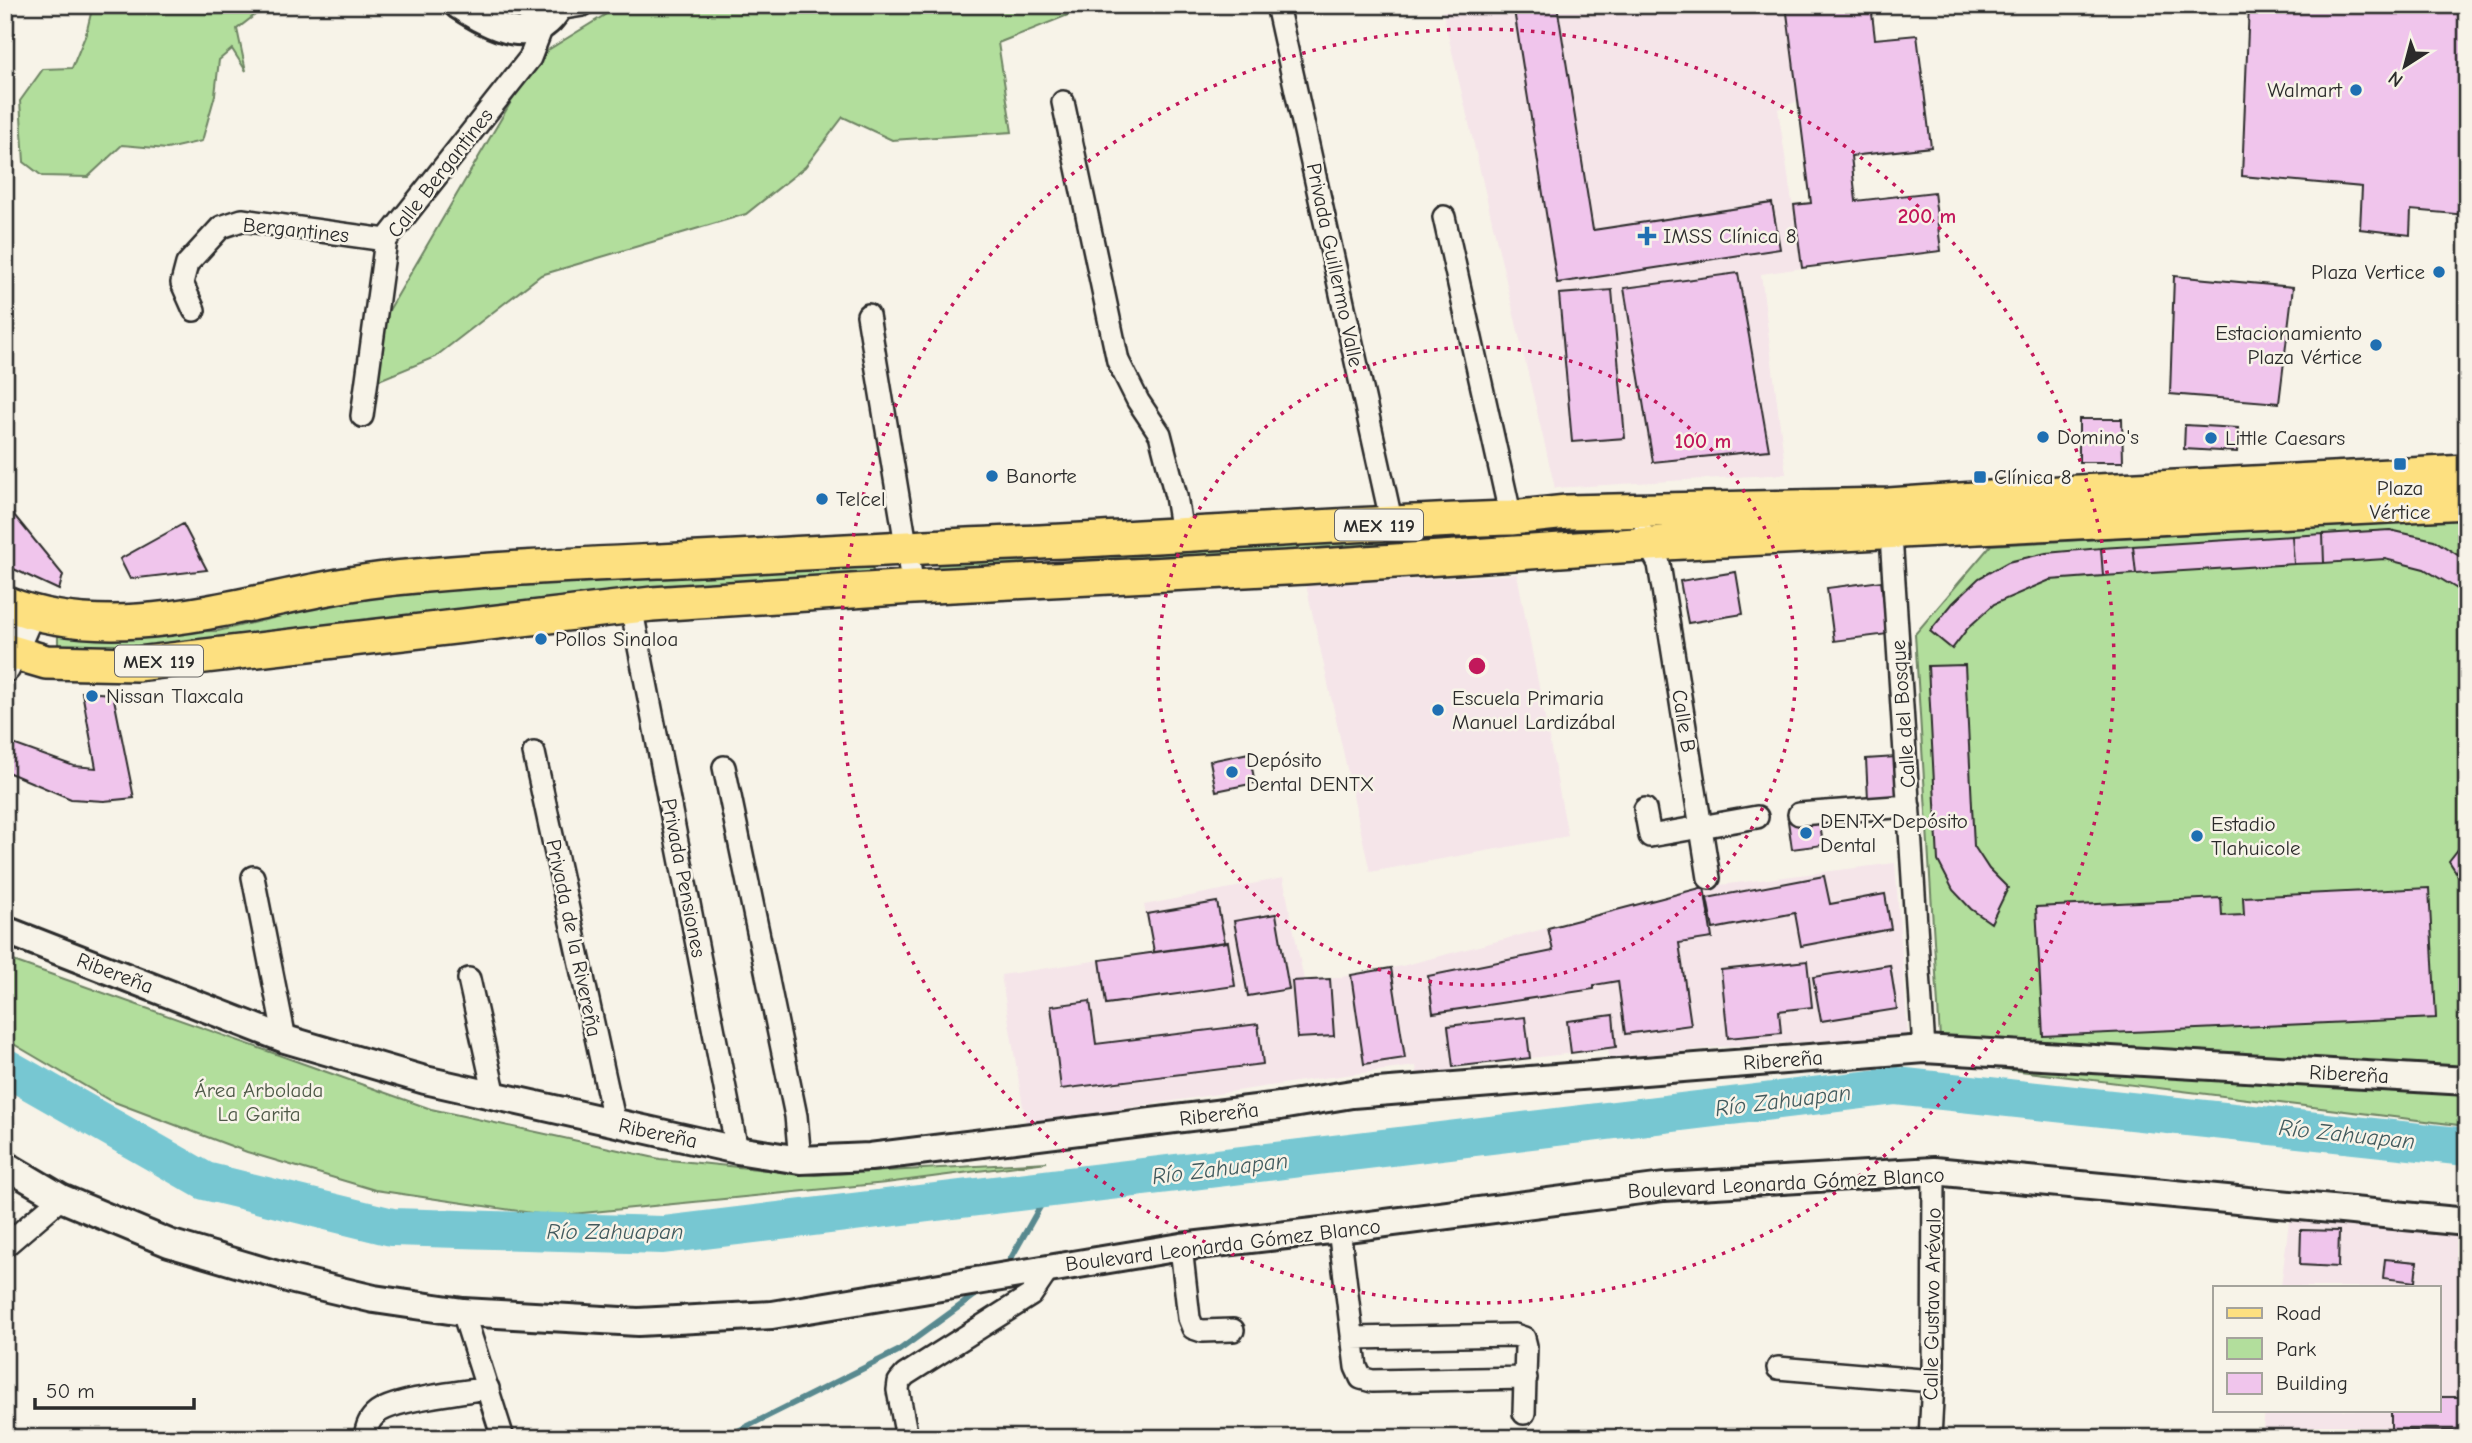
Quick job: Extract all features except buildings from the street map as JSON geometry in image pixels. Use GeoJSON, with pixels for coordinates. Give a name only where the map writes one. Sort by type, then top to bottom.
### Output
{"type":"FeatureCollection","features":[{"type":"Feature","properties":{"kind":"main road","name":"MEX 119"},"geometry":{"type":"LineString","coordinates":[[7,656],[46,662],[137,664],[631,606],[913,587],[1657,551],[2060,493],[2467,472]]}},
{"type":"Feature","properties":{"kind":"main road","name":"MEX 119"},"geometry":{"type":"LineString","coordinates":[[17,608],[57,618],[117,621],[223,610],[292,595],[405,577],[604,563],[1511,518],[1567,512],[1652,510],[1890,518],[2467,502]]}},
{"type":"Feature","properties":{"kind":"main road"},"geometry":{"type":"LineString","coordinates":[[7,656],[17,608]]}},
{"type":"Feature","properties":{"kind":"street"},"geometry":{"type":"LineString","coordinates":[[458,5],[484,22],[517,33],[561,11]]}},
{"type":"Feature","properties":{"kind":"street","name":"Privada Guillermo Valle"},"geometry":{"type":"LineString","coordinates":[[1277,5],[1392,524]]}},
{"type":"Feature","properties":{"kind":"street","name":"Calle Bergantines"},"geometry":{"type":"LineString","coordinates":[[362,416],[386,240],[530,58],[561,11]]}},
{"type":"Feature","properties":{"kind":"street"},"geometry":{"type":"LineString","coordinates":[[1063,102],[1118,361],[1138,401],[1160,434],[1182,533]]}},
{"type":"Feature","properties":{"kind":"street"},"geometry":{"type":"LineString","coordinates":[[1444,218],[1511,518]]}},
{"type":"Feature","properties":{"kind":"street","name":"Bergantines"},"geometry":{"type":"LineString","coordinates":[[194,310],[182,283],[187,264],[221,227],[242,220],[386,240]]}},
{"type":"Feature","properties":{"kind":"street"},"geometry":{"type":"LineString","coordinates":[[867,315],[913,587]]}},
{"type":"Feature","properties":{"kind":"street","name":"Calle B"},"geometry":{"type":"LineString","coordinates":[[1652,510],[1666,525],[1668,536],[1657,551],[1709,878]]}},
{"type":"Feature","properties":{"kind":"street","name":"Calle del Bosque"},"geometry":{"type":"LineString","coordinates":[[1890,518],[1924,1049]]}},
{"type":"Feature","properties":{"kind":"street","name":"Privada Pensiones"},"geometry":{"type":"LineString","coordinates":[[631,606],[737,1150]]}},
{"type":"Feature","properties":{"kind":"street","name":"Privada de la Rivereña"},"geometry":{"type":"LineString","coordinates":[[534,752],[615,1124]]}},
{"type":"Feature","properties":{"kind":"street"},"geometry":{"type":"LineString","coordinates":[[724,767],[796,1115],[800,1160]]}},
{"type":"Feature","properties":{"kind":"street"},"geometry":{"type":"LineString","coordinates":[[1799,814],[1909,806]]}},
{"type":"Feature","properties":{"kind":"street"},"geometry":{"type":"LineString","coordinates":[[1645,809],[1650,836],[1757,817]]}},
{"type":"Feature","properties":{"kind":"street"},"geometry":{"type":"LineString","coordinates":[[253,877],[285,1039]]}},
{"type":"Feature","properties":{"kind":"street","name":"Ribereña"},"geometry":{"type":"LineString","coordinates":[[5,930],[285,1039],[425,1080],[615,1124],[737,1150],[800,1160],[870,1157],[1280,1106],[1352,1094],[1924,1049],[2467,1081]]}},
{"type":"Feature","properties":{"kind":"street"},"geometry":{"type":"LineString","coordinates":[[469,979],[495,1096]]}},
{"type":"Feature","properties":{"kind":"street","name":"Boulevard Leonarda Gómez Blanco"},"geometry":{"type":"LineString","coordinates":[[5,1165],[61,1198],[169,1244],[281,1276],[374,1299],[463,1312],[638,1322],[772,1315],[1181,1247],[1664,1187],[1934,1171],[2467,1222]]}},
{"type":"Feature","properties":{"kind":"street","name":"Calle Gustavo Arévalo"},"geometry":{"type":"LineString","coordinates":[[1930,1438],[1933,1381],[1934,1171]]}},
{"type":"Feature","properties":{"kind":"street"},"geometry":{"type":"LineString","coordinates":[[5,1246],[61,1198]]}},
{"type":"Feature","properties":{"kind":"street"},"geometry":{"type":"LineString","coordinates":[[1339,1229],[1356,1367],[1361,1378],[1372,1381],[1526,1378]]}},
{"type":"Feature","properties":{"kind":"street"},"geometry":{"type":"LineString","coordinates":[[1181,1247],[1189,1318],[1193,1328],[1202,1332],[1233,1330]]}},
{"type":"Feature","properties":{"kind":"street"},"geometry":{"type":"LineString","coordinates":[[907,1438],[898,1390],[899,1382],[905,1375],[1031,1296],[1050,1268]]}},
{"type":"Feature","properties":{"kind":"street"},"geometry":{"type":"LineString","coordinates":[[463,1312],[503,1438]]}},
{"type":"Feature","properties":{"kind":"street"},"geometry":{"type":"LineString","coordinates":[[1352,1338],[1515,1335],[1524,1338],[1524,1413]]}},
{"type":"Feature","properties":{"kind":"street"},"geometry":{"type":"LineString","coordinates":[[1778,1368],[1933,1381]]}},
{"type":"Feature","properties":{"kind":"street"},"geometry":{"type":"LineString","coordinates":[[366,1438],[366,1428],[376,1413],[399,1404],[488,1388]]}},
{"type":"Feature","properties":{"kind":"shaded area","name":"IMSS Clínica 8"},"geometry":{"type":"Polygon","coordinates":[[[1441,5],[1786,5],[1798,101],[1778,109],[1802,268],[1761,274],[1786,474],[1555,488],[1441,5]]]}},
{"type":"Feature","properties":{"kind":"shaded area","name":"Escuela Primaria Manuel Lardizábal"},"geometry":{"type":"Polygon","coordinates":[[[1517,574],[1568,836],[1370,872],[1306,585],[1517,574]]]}},
{"type":"Feature","properties":{"kind":"shaded area"},"geometry":{"type":"Polygon","coordinates":[[[1895,863],[1908,1036],[1728,1046],[1610,1060],[1608,1049],[1454,1067],[1454,1076],[1418,1080],[1416,1066],[1026,1124],[1001,975],[1153,952],[1144,905],[1283,878],[1304,980],[1330,979],[1402,966],[1704,887],[1895,863]]]}},
{"type":"Feature","properties":{"kind":"shaded area"},"geometry":{"type":"Polygon","coordinates":[[[2289,1221],[2467,1236],[2467,1438],[2262,1438],[2265,1412],[2440,1412],[2440,1286],[2281,1286],[2289,1221]]]}},
{"type":"Feature","properties":{"kind":"green space"},"geometry":{"type":"Polygon","coordinates":[[[93,5],[274,5],[264,8],[237,29],[246,71],[232,49],[219,60],[215,95],[202,141],[167,149],[122,145],[88,177],[42,176],[24,162],[20,101],[43,69],[72,68],[86,34],[93,5]]]}},
{"type":"Feature","properties":{"kind":"green space"},"geometry":{"type":"Polygon","coordinates":[[[621,5],[1093,5],[998,43],[1012,132],[892,140],[843,117],[805,167],[746,214],[541,275],[435,357],[377,381],[385,317],[515,95],[548,50],[621,5]]]}},
{"type":"Feature","properties":{"kind":"green space","name":"Estadio Tlahuicole"},"geometry":{"type":"Polygon","coordinates":[[[2467,519],[2467,1067],[1940,1038],[1915,634],[1991,545],[2467,519]]]}},
{"type":"Feature","properties":{"kind":"green space"},"geometry":{"type":"Polygon","coordinates":[[[1551,521],[1555,544],[1075,570],[1071,541],[1551,521]]]}},
{"type":"Feature","properties":{"kind":"green space"},"geometry":{"type":"Polygon","coordinates":[[[1029,548],[1027,570],[937,579],[938,557],[1029,548]]]}},
{"type":"Feature","properties":{"kind":"green space"},"geometry":{"type":"Polygon","coordinates":[[[872,558],[874,581],[137,656],[58,649],[58,633],[218,631],[378,593],[872,558]]]}},
{"type":"Feature","properties":{"kind":"green space","name":"Área Arbolada La Garita"},"geometry":{"type":"Polygon","coordinates":[[[5,958],[431,1109],[660,1159],[815,1175],[1047,1162],[886,1183],[552,1216],[375,1190],[247,1152],[109,1100],[5,1039],[5,958]]]}},
{"type":"Feature","properties":{"kind":"green space"},"geometry":{"type":"Polygon","coordinates":[[[1947,1062],[2138,1068],[2467,1096],[2467,1126],[1947,1062]]]}},
{"type":"Feature","properties":{"kind":"waterway","name":"Río Zahuapan"},"geometry":{"type":"LineString","coordinates":[[5,1067],[205,1181],[392,1227],[663,1235],[1896,1086],[2467,1147]]}},
{"type":"Feature","properties":{"kind":"waterway"},"geometry":{"type":"LineString","coordinates":[[1005,1269],[1050,1189]]}},
{"type":"Feature","properties":{"kind":"waterway"},"geometry":{"type":"LineString","coordinates":[[724,1438],[898,1351],[982,1290]]}},
{"type":"Feature","properties":{"kind":"place","name":"Walmart"},"geometry":{"type":"Point","coordinates":[2356,90]}},
{"type":"Feature","properties":{"kind":"place","name":"IMSS Clínica 8"},"geometry":{"type":"Point","coordinates":[1647,236]}},
{"type":"Feature","properties":{"kind":"place","name":"Plaza Vertice"},"geometry":{"type":"Point","coordinates":[2439,272]}},
{"type":"Feature","properties":{"kind":"place","name":"Estacionamiento Plaza Vértice"},"geometry":{"type":"Point","coordinates":[2376,345]}},
{"type":"Feature","properties":{"kind":"place","name":"Domino's"},"geometry":{"type":"Point","coordinates":[2043,437]}},
{"type":"Feature","properties":{"kind":"place","name":"Little Caesars"},"geometry":{"type":"Point","coordinates":[2211,438]}},
{"type":"Feature","properties":{"kind":"place","name":"Plaza Vértice"},"geometry":{"type":"Point","coordinates":[2400,464]}},
{"type":"Feature","properties":{"kind":"place","name":"Banorte"},"geometry":{"type":"Point","coordinates":[992,476]}},
{"type":"Feature","properties":{"kind":"place","name":"Clínica 8"},"geometry":{"type":"Point","coordinates":[1980,477]}},
{"type":"Feature","properties":{"kind":"place","name":"Telcel"},"geometry":{"type":"Point","coordinates":[822,499]}},
{"type":"Feature","properties":{"kind":"place","name":"Pollos Sinaloa"},"geometry":{"type":"Point","coordinates":[541,639]}},
{"type":"Feature","properties":{"kind":"place","name":"Nissan Tlaxcala"},"geometry":{"type":"Point","coordinates":[92,696]}},
{"type":"Feature","properties":{"kind":"place","name":"Escuela Primaria Manuel Lardizábal"},"geometry":{"type":"Point","coordinates":[1438,710]}},
{"type":"Feature","properties":{"kind":"place","name":"Depósito Dental DENTX"},"geometry":{"type":"Point","coordinates":[1232,772]}},
{"type":"Feature","properties":{"kind":"place","name":"DENTX Depósito Dental"},"geometry":{"type":"Point","coordinates":[1806,833]}},
{"type":"Feature","properties":{"kind":"place","name":"Estadio Tlahuicole"},"geometry":{"type":"Point","coordinates":[2197,836]}}]}
